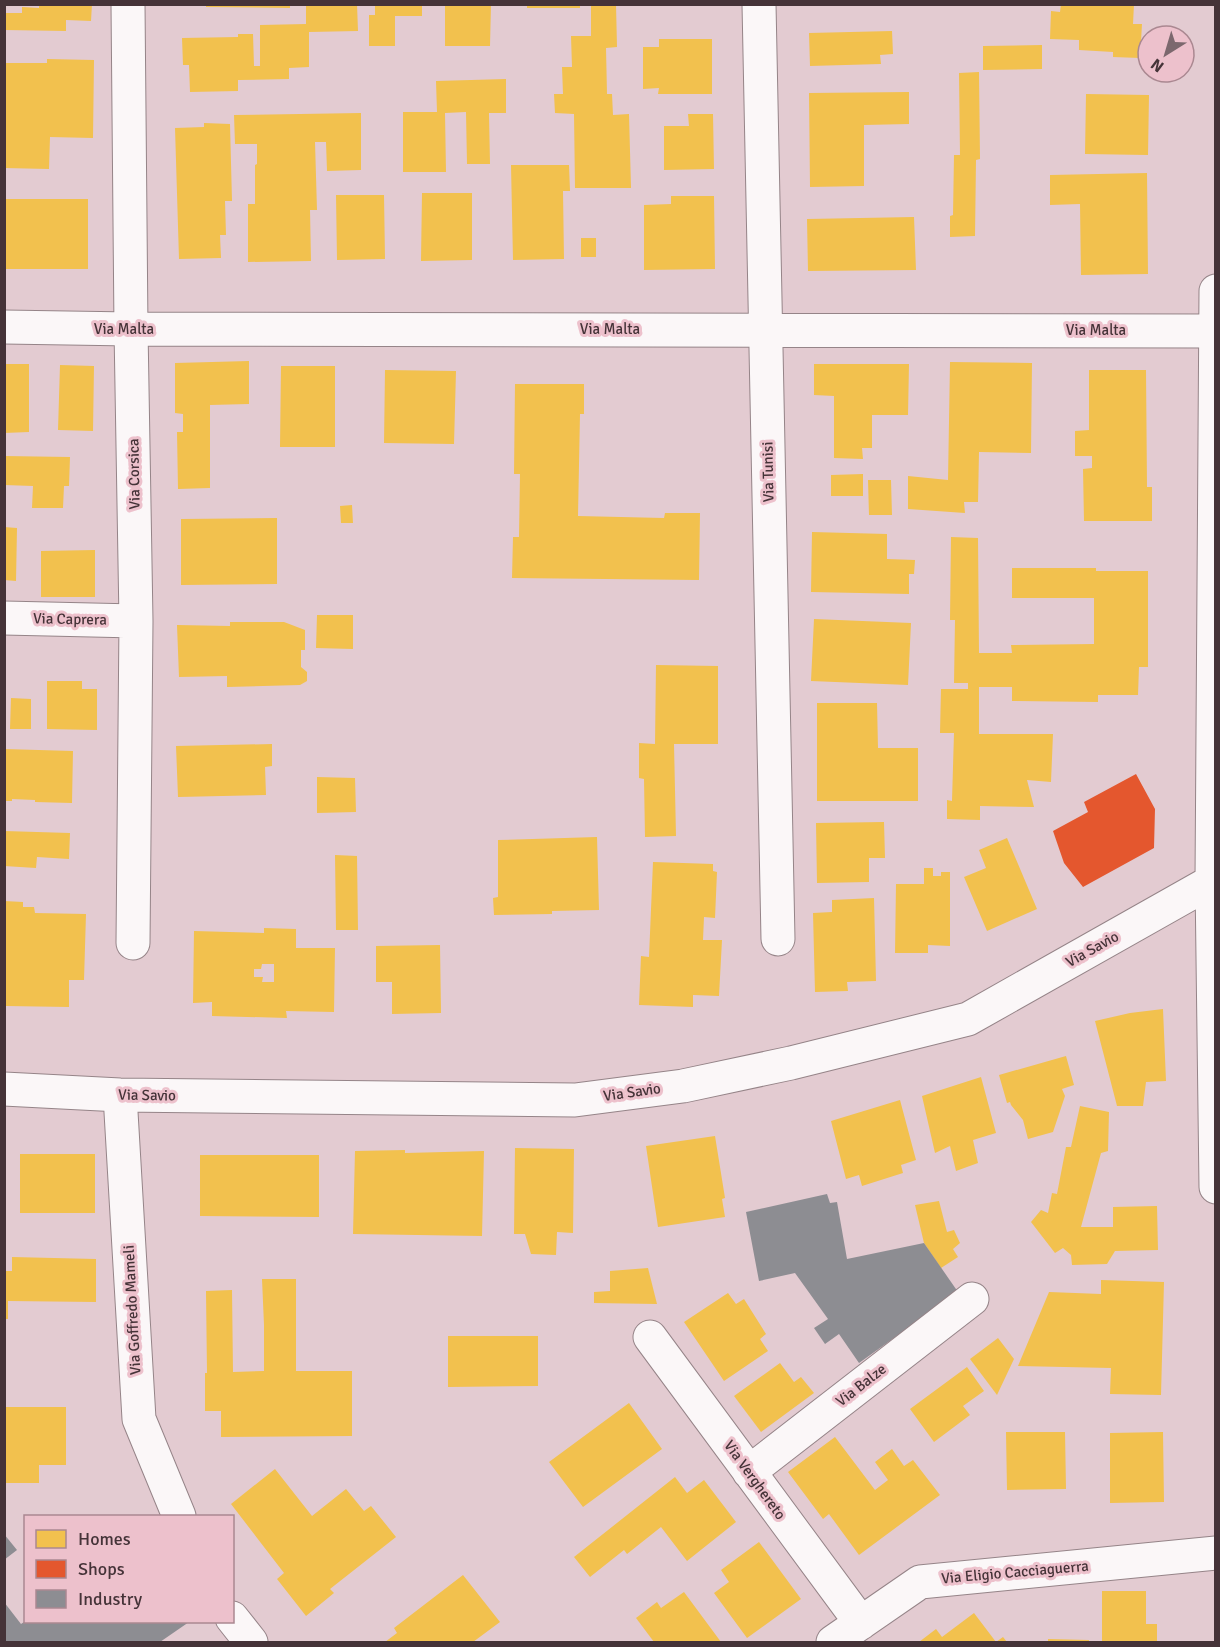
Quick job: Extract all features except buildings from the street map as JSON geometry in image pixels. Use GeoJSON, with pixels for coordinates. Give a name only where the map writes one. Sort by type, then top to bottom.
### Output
{"type":"FeatureCollection","features":[{"type":"Feature","properties":{"kind":"street","name":"Via Corsica"},"geometry":{"type":"LineString","coordinates":[[128,4],[136,621],[133,943]]}},
{"type":"Feature","properties":{"kind":"street","name":"Via Tunisi"},"geometry":{"type":"LineString","coordinates":[[759,4],[778,939]]}},
{"type":"Feature","properties":{"kind":"street"},"geometry":{"type":"LineString","coordinates":[[1215,291],[1215,1187]]}},
{"type":"Feature","properties":{"kind":"street","name":"Via Malta"},"geometry":{"type":"LineString","coordinates":[[4,327],[1215,331]]}},
{"type":"Feature","properties":{"kind":"street","name":"Via Caprera"},"geometry":{"type":"LineString","coordinates":[[4,618],[136,621]]}},
{"type":"Feature","properties":{"kind":"street","name":"Via Savio"},"geometry":{"type":"LineString","coordinates":[[4,1089],[120,1095],[575,1100],[683,1086],[791,1063],[968,1019],[1214,880]]}},
{"type":"Feature","properties":{"kind":"street","name":"Via Goffredo Mameli"},"geometry":{"type":"LineString","coordinates":[[120,1095],[139,1419],[179,1515]]}},
{"type":"Feature","properties":{"kind":"street","name":"Via Balze"},"geometry":{"type":"LineString","coordinates":[[749,1472],[972,1299]]}},
{"type":"Feature","properties":{"kind":"street","name":"Via Verghereto"},"geometry":{"type":"LineString","coordinates":[[650,1337],[861,1623]]}},
{"type":"Feature","properties":{"kind":"street","name":"Via Eligio Cacciaguerra"},"geometry":{"type":"LineString","coordinates":[[833,1642],[920,1582],[1215,1553]]}},
{"type":"Feature","properties":{"kind":"street"},"geometry":{"type":"LineString","coordinates":[[234,1621],[251,1642]]}}]}
